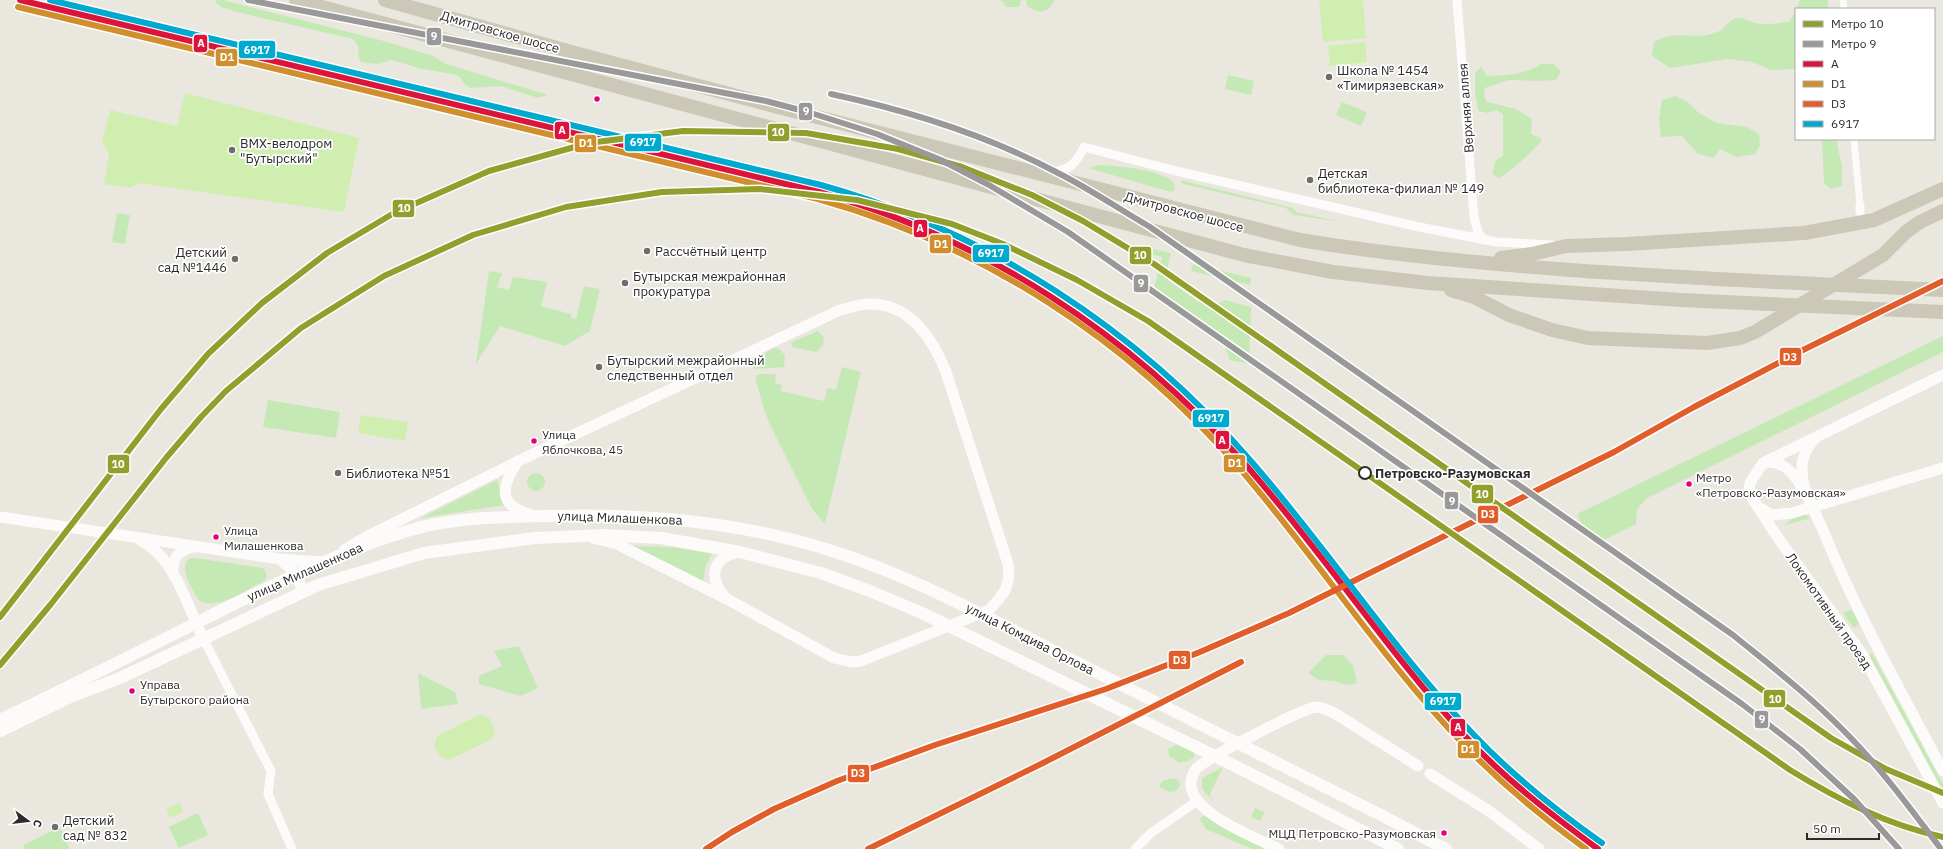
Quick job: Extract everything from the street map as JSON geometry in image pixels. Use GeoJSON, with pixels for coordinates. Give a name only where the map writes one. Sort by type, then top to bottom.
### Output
{"type":"FeatureCollection","features":[{"type":"Feature","properties":{"kind":"main road","name":"Дмитровское шоссе"},"geometry":{"type":"LineString","coordinates":[[296,0],[1244,255],[1333,272],[1428,283]]}},
{"type":"Feature","properties":{"kind":"main road","name":"Дмитровское шоссе"},"geometry":{"type":"LineString","coordinates":[[385,0],[575,53],[1300,240],[1362,250],[1471,262],[1695,279],[1943,290]]}},
{"type":"Feature","properties":{"kind":"main road"},"geometry":{"type":"LineString","coordinates":[[1471,262],[1532,254],[1566,246],[1627,244],[1804,233],[1874,220],[1943,189]]}},
{"type":"Feature","properties":{"kind":"main road"},"geometry":{"type":"LineString","coordinates":[[1428,283],[1474,297],[1509,315],[1570,335],[1588,338],[1706,343],[1721,342],[1755,332],[1883,255],[1906,232],[1920,222],[1943,211]]}},
{"type":"Feature","properties":{"kind":"main road"},"geometry":{"type":"LineString","coordinates":[[1428,283],[1681,300],[1943,312]]}},
{"type":"Feature","properties":{"kind":"main road","name":"улица Милашенкова"},"geometry":{"type":"LineString","coordinates":[[0,720],[321,562],[370,543],[419,528],[474,519],[596,514],[672,518],[724,526],[778,537]]}},
{"type":"Feature","properties":{"kind":"main road","name":"улица Милашенкова"},"geometry":{"type":"LineString","coordinates":[[0,731],[70,697],[120,678],[303,592],[350,574],[424,553],[535,538],[604,534],[661,538],[740,552],[773,560]]}},
{"type":"Feature","properties":{"kind":"main road","name":"улица Комдива Орлова"},"geometry":{"type":"LineString","coordinates":[[778,537],[826,549],[879,567],[965,607],[1263,755],[1446,849]]}},
{"type":"Feature","properties":{"kind":"main road","name":"улица Комдива Орлова"},"geometry":{"type":"LineString","coordinates":[[773,560],[856,585],[935,619],[1239,768],[1398,849]]}},
{"type":"Feature","properties":{"kind":"street","name":"Верхняя аллея"},"geometry":{"type":"LineString","coordinates":[[1458,0],[1474,216],[1478,232],[1483,240]]}},
{"type":"Feature","properties":{"kind":"street"},"geometry":{"type":"LineString","coordinates":[[1854,140],[1860,208]]}},
{"type":"Feature","properties":{"kind":"street"},"geometry":{"type":"LineString","coordinates":[[1040,174],[1062,171],[1073,166],[1078,160],[1084,147],[1183,173],[1463,236],[1483,240],[1566,246]]}},
{"type":"Feature","properties":{"kind":"street"},"geometry":{"type":"LineString","coordinates":[[1463,236],[1472,226],[1474,216]]}},
{"type":"Feature","properties":{"kind":"street"},"geometry":{"type":"LineString","coordinates":[[336,556],[366,537],[518,461],[840,310],[873,304],[889,308],[907,316],[919,326],[930,339],[946,372],[1008,564],[1010,578],[1004,594],[988,610],[861,661],[852,662],[834,658],[727,599],[617,544],[598,538],[574,535]]}},
{"type":"Feature","properties":{"kind":"street"},"geometry":{"type":"LineString","coordinates":[[1762,463],[1943,374]]}},
{"type":"Feature","properties":{"kind":"street","name":"Локомотивный проезд"},"geometry":{"type":"LineString","coordinates":[[1820,435],[1808,448],[1801,465],[1803,481],[1812,506],[1854,602],[1943,771]]}},
{"type":"Feature","properties":{"kind":"street"},"geometry":{"type":"LineString","coordinates":[[518,461],[508,479],[505,495],[508,503],[514,509],[535,516]]}},
{"type":"Feature","properties":{"kind":"street","name":"Локомотивный проезд"},"geometry":{"type":"LineString","coordinates":[[1812,506],[1800,483],[1790,470],[1777,463],[1762,463],[1754,475],[1749,488],[1752,498],[1776,536],[1862,654],[1943,803]]}},
{"type":"Feature","properties":{"kind":"street"},"geometry":{"type":"LineString","coordinates":[[1758,506],[1765,513],[1781,515],[1943,468]]}},
{"type":"Feature","properties":{"kind":"street"},"geometry":{"type":"LineString","coordinates":[[0,517],[194,547],[280,559],[321,562]]}},
{"type":"Feature","properties":{"kind":"street"},"geometry":{"type":"LineString","coordinates":[[135,537],[148,543],[160,554],[174,576],[196,623],[271,771],[268,794],[292,849]]}},
{"type":"Feature","properties":{"kind":"street"},"geometry":{"type":"LineString","coordinates":[[174,576],[173,570],[176,556],[181,551],[194,547]]}},
{"type":"Feature","properties":{"kind":"street"},"geometry":{"type":"LineString","coordinates":[[727,599],[719,590],[715,579],[716,568],[720,560],[729,554],[740,552]]}},
{"type":"Feature","properties":{"kind":"street"},"geometry":{"type":"LineString","coordinates":[[280,559],[296,574],[303,592]]}},
{"type":"Feature","properties":{"kind":"street"},"geometry":{"type":"LineString","coordinates":[[1279,849],[1219,820],[1197,801],[1193,793],[1191,778],[1200,765],[1274,725],[1315,708],[1326,709],[1336,714],[1418,766]]}},
{"type":"Feature","properties":{"kind":"street"},"geometry":{"type":"LineString","coordinates":[[1430,774],[1489,811],[1539,849]]}},
{"type":"Feature","properties":{"kind":"street"},"geometry":{"type":"LineString","coordinates":[[1136,849],[1151,833],[1197,801]]}},
{"type":"Feature","properties":{"kind":"green space"},"geometry":{"type":"Polygon","coordinates":[[[216,0],[223,0],[384,41],[433,56],[446,64],[548,95],[538,98],[501,86],[471,88],[464,84],[460,77],[453,74],[422,69],[392,60],[377,64],[361,62],[358,55],[359,47],[353,39],[237,12],[221,7],[215,2],[216,0]]]}},
{"type":"Feature","properties":{"kind":"green space"},"geometry":{"type":"Polygon","coordinates":[[[1001,0],[1021,0],[1019,7],[1006,7],[1001,0]]]}},
{"type":"Feature","properties":{"kind":"green space"},"geometry":{"type":"Polygon","coordinates":[[[1026,0],[1054,0],[1050,8],[1039,11],[1031,9],[1027,6],[1026,0]]]}},
{"type":"Feature","properties":{"kind":"green space"},"geometry":{"type":"Polygon","coordinates":[[[1319,0],[1363,0],[1366,38],[1323,42],[1319,0]]]}},
{"type":"Feature","properties":{"kind":"green space"},"geometry":{"type":"Polygon","coordinates":[[[1800,0],[1828,0],[1828,8],[1796,8],[1800,0]]]}},
{"type":"Feature","properties":{"kind":"green space"},"geometry":{"type":"Polygon","coordinates":[[[1795,12],[1795,69],[1771,70],[1752,62],[1728,59],[1670,68],[1652,56],[1654,42],[1671,36],[1709,35],[1720,30],[1736,18],[1742,18],[1759,24],[1789,22],[1795,12]]]}},
{"type":"Feature","properties":{"kind":"green space"},"geometry":{"type":"Polygon","coordinates":[[[1365,42],[1367,62],[1330,66],[1328,46],[1365,42]]]}},
{"type":"Feature","properties":{"kind":"green space"},"geometry":{"type":"Polygon","coordinates":[[[1541,64],[1553,64],[1561,71],[1556,80],[1508,80],[1485,88],[1484,96],[1487,102],[1516,109],[1532,119],[1531,134],[1541,138],[1541,142],[1526,157],[1499,178],[1492,174],[1496,160],[1503,156],[1503,114],[1496,110],[1488,113],[1478,111],[1475,91],[1475,73],[1481,67],[1487,76],[1515,74],[1535,68],[1541,64]]]}},
{"type":"Feature","properties":{"kind":"green space"},"geometry":{"type":"Polygon","coordinates":[[[1228,75],[1254,81],[1251,95],[1225,89],[1228,75]]]}},
{"type":"Feature","properties":{"kind":"green space","name":"BMX-велодром \"Бутырский\""},"geometry":{"type":"Polygon","coordinates":[[[185,93],[359,138],[344,212],[139,183],[131,188],[104,184],[109,154],[102,142],[110,110],[177,126],[185,93]]]}},
{"type":"Feature","properties":{"kind":"green space"},"geometry":{"type":"Polygon","coordinates":[[[1676,96],[1689,103],[1699,113],[1717,123],[1747,127],[1759,134],[1760,145],[1755,154],[1736,157],[1720,149],[1714,158],[1698,154],[1682,136],[1661,137],[1659,119],[1662,100],[1676,96]]]}},
{"type":"Feature","properties":{"kind":"green space"},"geometry":{"type":"Polygon","coordinates":[[[1342,102],[1367,112],[1361,126],[1336,115],[1342,102]]]}},
{"type":"Feature","properties":{"kind":"green space"},"geometry":{"type":"Polygon","coordinates":[[[1822,140],[1836,140],[1842,166],[1842,186],[1831,189],[1824,183],[1822,140]]]}},
{"type":"Feature","properties":{"kind":"green space"},"geometry":{"type":"Polygon","coordinates":[[[1099,165],[1150,171],[1168,178],[1174,183],[1175,190],[1171,192],[1088,168],[1099,165]]]}},
{"type":"Feature","properties":{"kind":"green space"},"geometry":{"type":"Polygon","coordinates":[[[1180,180],[1293,208],[1296,212],[1341,222],[1294,215],[1286,208],[1183,184],[1180,180]]]}},
{"type":"Feature","properties":{"kind":"green space"},"geometry":{"type":"Polygon","coordinates":[[[117,213],[130,215],[125,244],[112,242],[117,213]]]}},
{"type":"Feature","properties":{"kind":"green space"},"geometry":{"type":"Polygon","coordinates":[[[1148,248],[1171,253],[1165,278],[1197,301],[1214,306],[1225,300],[1251,307],[1249,364],[1230,360],[1219,333],[1153,292],[1162,257],[1147,253],[1148,248]]]}},
{"type":"Feature","properties":{"kind":"green space"},"geometry":{"type":"Polygon","coordinates":[[[1193,264],[1251,278],[1250,285],[1191,271],[1193,264]]]}},
{"type":"Feature","properties":{"kind":"green space"},"geometry":{"type":"Polygon","coordinates":[[[489,271],[502,273],[497,287],[509,290],[513,277],[547,282],[541,306],[571,314],[571,318],[590,323],[576,319],[584,286],[600,289],[590,331],[565,346],[500,326],[476,364],[489,271]]]}},
{"type":"Feature","properties":{"kind":"green space"},"geometry":{"type":"Polygon","coordinates":[[[818,331],[824,338],[823,346],[816,352],[792,347],[791,344],[794,341],[818,331]]]}},
{"type":"Feature","properties":{"kind":"green space"},"geometry":{"type":"Polygon","coordinates":[[[1943,336],[1943,352],[1647,498],[1637,509],[1636,524],[1600,542],[1591,541],[1587,537],[1577,514],[1943,336]]]}},
{"type":"Feature","properties":{"kind":"green space"},"geometry":{"type":"Polygon","coordinates":[[[774,348],[778,348],[785,355],[784,367],[755,369],[753,367],[753,361],[774,348]]]}},
{"type":"Feature","properties":{"kind":"green space"},"geometry":{"type":"Polygon","coordinates":[[[842,367],[861,372],[825,524],[812,509],[774,433],[765,413],[756,376],[760,374],[776,374],[775,383],[782,385],[781,391],[824,401],[827,388],[836,390],[842,367]]]}},
{"type":"Feature","properties":{"kind":"green space"},"geometry":{"type":"Polygon","coordinates":[[[268,400],[340,412],[336,438],[263,427],[268,400]]]}},
{"type":"Feature","properties":{"kind":"green space"},"geometry":{"type":"Polygon","coordinates":[[[361,415],[408,422],[405,441],[358,433],[361,415]]]}},
{"type":"Feature","properties":{"kind":"green space"},"geometry":{"type":"Polygon","coordinates":[[[532,473],[540,473],[545,478],[543,489],[540,491],[532,491],[527,486],[527,478],[532,473]]]}},
{"type":"Feature","properties":{"kind":"green space"},"geometry":{"type":"Polygon","coordinates":[[[497,480],[505,505],[421,518],[497,480]]]}},
{"type":"Feature","properties":{"kind":"green space"},"geometry":{"type":"Polygon","coordinates":[[[1803,514],[1811,518],[1785,525],[1793,517],[1803,514]]]}},
{"type":"Feature","properties":{"kind":"green space"},"geometry":{"type":"Polygon","coordinates":[[[632,546],[672,547],[712,554],[706,565],[703,582],[632,546]]]}},
{"type":"Feature","properties":{"kind":"green space"},"geometry":{"type":"Polygon","coordinates":[[[190,558],[262,568],[265,570],[267,576],[264,581],[222,602],[205,603],[198,600],[187,579],[185,567],[186,562],[190,558]]]}},
{"type":"Feature","properties":{"kind":"green space"},"geometry":{"type":"Polygon","coordinates":[[[1852,610],[1859,623],[1856,627],[1853,627],[1843,613],[1852,610]]]}},
{"type":"Feature","properties":{"kind":"green space"},"geometry":{"type":"Polygon","coordinates":[[[519,646],[538,688],[520,696],[479,684],[479,676],[502,666],[494,651],[519,646]]]}},
{"type":"Feature","properties":{"kind":"green space"},"geometry":{"type":"Polygon","coordinates":[[[1872,653],[1943,784],[1943,794],[1869,655],[1872,653]]]}},
{"type":"Feature","properties":{"kind":"green space"},"geometry":{"type":"Polygon","coordinates":[[[1326,655],[1343,655],[1353,665],[1357,683],[1346,685],[1335,681],[1319,680],[1308,673],[1326,655]]]}},
{"type":"Feature","properties":{"kind":"green space"},"geometry":{"type":"Polygon","coordinates":[[[418,673],[455,692],[458,704],[421,709],[418,673]]]}},
{"type":"Feature","properties":{"kind":"green space"},"geometry":{"type":"Polygon","coordinates":[[[481,714],[490,719],[495,730],[492,739],[449,760],[440,756],[434,746],[437,736],[481,714]]]}},
{"type":"Feature","properties":{"kind":"green space"},"geometry":{"type":"Polygon","coordinates":[[[1178,744],[1194,752],[1194,757],[1188,761],[1179,763],[1169,756],[1168,749],[1178,744]]]}},
{"type":"Feature","properties":{"kind":"green space"},"geometry":{"type":"Polygon","coordinates":[[[1223,767],[1210,794],[1213,801],[1202,789],[1202,778],[1223,767]]]}},
{"type":"Feature","properties":{"kind":"green space"},"geometry":{"type":"Polygon","coordinates":[[[1174,778],[1180,782],[1180,786],[1176,791],[1169,792],[1159,787],[1162,781],[1174,778]]]}},
{"type":"Feature","properties":{"kind":"green space"},"geometry":{"type":"Polygon","coordinates":[[[180,803],[183,812],[170,818],[166,809],[180,803]]]}},
{"type":"Feature","properties":{"kind":"green space"},"geometry":{"type":"Polygon","coordinates":[[[1255,808],[1265,812],[1260,821],[1251,817],[1255,808]]]}},
{"type":"Feature","properties":{"kind":"green space"},"geometry":{"type":"Polygon","coordinates":[[[198,813],[208,835],[179,848],[169,827],[198,813]]]}},
{"type":"Feature","properties":{"kind":"green space"},"geometry":{"type":"Polygon","coordinates":[[[1203,816],[1208,817],[1223,828],[1260,844],[1264,849],[1252,849],[1206,829],[1200,819],[1203,816]]]}},
{"type":"Feature","properties":{"kind":"green space"},"geometry":{"type":"Polygon","coordinates":[[[60,827],[70,849],[25,849],[23,845],[60,827]]]}},
{"type":"Feature","properties":{"kind":"metro line","name":"9"},"geometry":{"type":"LineString","coordinates":[[248,0],[766,101],[811,113],[877,134],[941,160],[989,185],[1068,232],[1742,704],[1800,749],[1854,799],[1899,849]]}},
{"type":"Feature","properties":{"kind":"metro line","name":"9"},"geometry":{"type":"LineString","coordinates":[[831,94],[919,116],[1004,147],[1070,179],[1150,227],[1733,635],[1804,693],[1844,731],[1882,773],[1941,849]]}},
{"type":"Feature","properties":{"kind":"metro line","name":"10"},"geometry":{"type":"LineString","coordinates":[[0,617],[161,409],[208,354],[262,303],[327,253],[394,213],[489,171],[589,143],[683,131],[806,133],[898,149],[962,167],[1032,195],[1083,221],[1154,264],[1831,738],[1886,769],[1943,793]]}},
{"type":"Feature","properties":{"kind":"metro line","name":"10"},"geometry":{"type":"LineString","coordinates":[[0,665],[51,604],[166,458],[201,417],[226,391],[301,328],[384,276],[473,235],[566,207],[662,192],[760,189],[857,200],[952,224],[1003,244],[1077,280],[1148,321],[1790,770],[1864,810],[1902,826],[1943,837]]}},
{"type":"Feature","properties":{"kind":"transit line","name":"A"},"geometry":{"type":"LineString","coordinates":[[20,0],[819,192],[880,212],[939,236],[996,264],[1051,297],[1103,333],[1153,373],[1200,416],[1244,463],[1273,497],[1409,671],[1467,738],[1513,783],[1598,849]]}},
{"type":"Feature","properties":{"kind":"transit line","name":"6917"},"geometry":{"type":"LineString","coordinates":[[50,0],[821,185],[883,205],[943,229],[1000,258],[1056,291],[1109,328],[1159,368],[1206,412],[1279,494],[1416,669],[1475,736],[1536,792],[1602,843]]}},
{"type":"Feature","properties":{"kind":"transit line","name":"D1"},"geometry":{"type":"LineString","coordinates":[[18,7],[818,199],[879,219],[938,242],[994,271],[1049,303],[1101,339],[1151,379],[1197,423],[1241,470],[1297,539],[1378,645],[1465,746],[1508,787],[1586,849]]}},
{"type":"Feature","properties":{"kind":"transit line","name":"D3"},"geometry":{"type":"LineString","coordinates":[[706,849],[732,832],[774,809],[837,781],[935,745],[1106,689],[1200,652],[1289,613],[1614,452],[1694,407],[1803,350],[1943,281]]}},
{"type":"Feature","properties":{"kind":"transit line","name":"D3"},"geometry":{"type":"LineString","coordinates":[[868,849],[1043,763],[1241,662]]}},
{"type":"Feature","properties":{"kind":"place","name":"Школа № 1454 «Тимирязевская»"},"geometry":{"type":"Point","coordinates":[1329,77]}},
{"type":"Feature","properties":{"kind":"place","name":"BMX-велодром \"Бутырский\""},"geometry":{"type":"Point","coordinates":[232,150]}},
{"type":"Feature","properties":{"kind":"place","name":"Детская библиотека-филиал № 149"},"geometry":{"type":"Point","coordinates":[1310,180]}},
{"type":"Feature","properties":{"kind":"place","name":"Рассчётный центр"},"geometry":{"type":"Point","coordinates":[647,251]}},
{"type":"Feature","properties":{"kind":"place","name":"Детский сад №1446"},"geometry":{"type":"Point","coordinates":[235,259]}},
{"type":"Feature","properties":{"kind":"place","name":"Бутырская межрайонная прокуратура"},"geometry":{"type":"Point","coordinates":[625,283]}},
{"type":"Feature","properties":{"kind":"place","name":"Бутырский межрайонный следственный отдел"},"geometry":{"type":"Point","coordinates":[599,367]}},
{"type":"Feature","properties":{"kind":"place","name":"Улица Яблочкова, 45"},"geometry":{"type":"Point","coordinates":[534,441]}},
{"type":"Feature","properties":{"kind":"place","name":"Библиотека №51"},"geometry":{"type":"Point","coordinates":[338,473]}},
{"type":"Feature","properties":{"kind":"place","name":"Петровско-Разумовская"},"geometry":{"type":"Point","coordinates":[1365,473]}},
{"type":"Feature","properties":{"kind":"place","name":"Метро «Петровско-Разумовская»"},"geometry":{"type":"Point","coordinates":[1689,484]}},
{"type":"Feature","properties":{"kind":"place","name":"Улица Милашенкова"},"geometry":{"type":"Point","coordinates":[216,537]}},
{"type":"Feature","properties":{"kind":"place","name":"Управа Бутырского района"},"geometry":{"type":"Point","coordinates":[132,691]}},
{"type":"Feature","properties":{"kind":"place","name":"Детский сад № 832"},"geometry":{"type":"Point","coordinates":[55,827]}},
{"type":"Feature","properties":{"kind":"place","name":"МЦД Петровско-Разумовская"},"geometry":{"type":"Point","coordinates":[1444,833]}}]}
